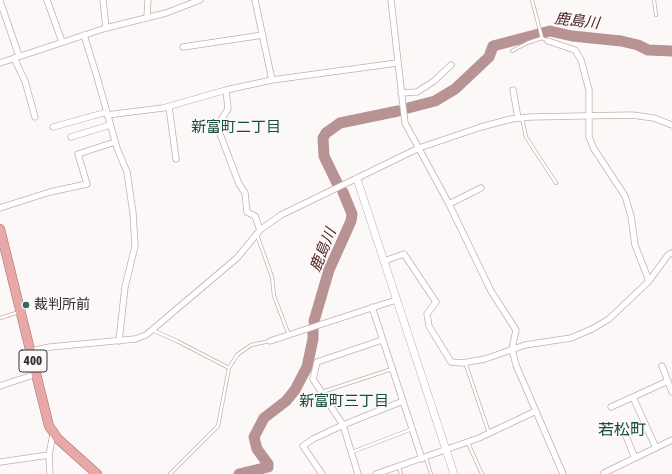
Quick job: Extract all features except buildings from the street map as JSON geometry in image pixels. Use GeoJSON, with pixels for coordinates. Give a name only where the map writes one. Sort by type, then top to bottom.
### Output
{"type":"FeatureCollection","features":[{"type":"Feature","properties":{"kind":"highway","name":"400"},"geometry":{"type":"LineString","coordinates":[[0,229],[22,311],[47,420],[53,434],[97,474]]}},
{"type":"Feature","properties":{"kind":"street"},"geometry":{"type":"LineString","coordinates":[[48,0],[62,42]]}},
{"type":"Feature","properties":{"kind":"street"},"geometry":{"type":"LineString","coordinates":[[103,0],[106,28]]}},
{"type":"Feature","properties":{"kind":"street"},"geometry":{"type":"LineString","coordinates":[[147,17],[148,0]]}},
{"type":"Feature","properties":{"kind":"street"},"geometry":{"type":"LineString","coordinates":[[0,63],[106,28],[166,13],[200,0]]}},
{"type":"Feature","properties":{"kind":"street"},"geometry":{"type":"LineString","coordinates":[[255,0],[272,80]]}},
{"type":"Feature","properties":{"kind":"street"},"geometry":{"type":"LineString","coordinates":[[391,0],[405,123],[449,204],[491,291],[516,330],[512,349],[516,365],[563,474]]}},
{"type":"Feature","properties":{"kind":"street"},"geometry":{"type":"LineString","coordinates":[[0,1],[35,117]]}},
{"type":"Feature","properties":{"kind":"street"},"geometry":{"type":"LineString","coordinates":[[84,35],[98,77],[115,142],[127,172],[133,213],[135,246],[126,288],[119,341]]}},
{"type":"Feature","properties":{"kind":"street"},"geometry":{"type":"LineString","coordinates":[[182,48],[263,35]]}},
{"type":"Feature","properties":{"kind":"street"},"geometry":{"type":"LineString","coordinates":[[548,41],[575,50],[581,60],[588,90],[590,137],[594,150],[625,196],[631,216],[635,245],[649,281]]}},
{"type":"Feature","properties":{"kind":"street"},"geometry":{"type":"LineString","coordinates":[[53,126],[107,114],[169,106],[226,90],[272,80],[397,63]]}},
{"type":"Feature","properties":{"kind":"street"},"geometry":{"type":"LineString","coordinates":[[401,93],[417,92],[434,81],[451,65]]}},
{"type":"Feature","properties":{"kind":"street"},"geometry":{"type":"LineString","coordinates":[[226,90],[228,109],[217,126],[239,184],[245,193],[246,212],[255,216],[259,232]]}},
{"type":"Feature","properties":{"kind":"street"},"geometry":{"type":"LineString","coordinates":[[513,90],[520,118]]}},
{"type":"Feature","properties":{"kind":"street"},"geometry":{"type":"LineString","coordinates":[[169,106],[176,159]]}},
{"type":"Feature","properties":{"kind":"street"},"geometry":{"type":"LineString","coordinates":[[31,351],[50,347],[135,339],[152,330],[238,258],[259,232],[281,215],[357,180],[419,148],[481,127],[520,118],[632,115],[654,118],[672,125]]}},
{"type":"Feature","properties":{"kind":"street"},"geometry":{"type":"LineString","coordinates":[[71,136],[110,125]]}},
{"type":"Feature","properties":{"kind":"street"},"geometry":{"type":"LineString","coordinates":[[0,208],[50,192],[87,184],[78,154],[115,142]]}},
{"type":"Feature","properties":{"kind":"street"},"geometry":{"type":"LineString","coordinates":[[357,180],[454,474]]}},
{"type":"Feature","properties":{"kind":"street"},"geometry":{"type":"LineString","coordinates":[[449,204],[481,188]]}},
{"type":"Feature","properties":{"kind":"street"},"geometry":{"type":"LineString","coordinates":[[384,261],[404,254],[436,302],[427,314],[429,326],[451,362],[465,362],[485,359],[512,349],[571,338],[592,330],[609,319],[649,281],[668,255],[672,252]]}},
{"type":"Feature","properties":{"kind":"street"},"geometry":{"type":"LineString","coordinates":[[270,341],[396,300]]}},
{"type":"Feature","properties":{"kind":"street"},"geometry":{"type":"LineString","coordinates":[[372,308],[412,429],[424,458]]}},
{"type":"Feature","properties":{"kind":"street"},"geometry":{"type":"LineString","coordinates":[[358,474],[342,425],[313,379],[318,362],[382,340]]}},
{"type":"Feature","properties":{"kind":"street"},"geometry":{"type":"LineString","coordinates":[[662,366],[672,392]]}},
{"type":"Feature","properties":{"kind":"street"},"geometry":{"type":"LineString","coordinates":[[0,386],[36,374]]}},
{"type":"Feature","properties":{"kind":"street"},"geometry":{"type":"LineString","coordinates":[[612,407],[668,381]]}},
{"type":"Feature","properties":{"kind":"street"},"geometry":{"type":"LineString","coordinates":[[633,397],[656,448]]}},
{"type":"Feature","properties":{"kind":"street"},"geometry":{"type":"LineString","coordinates":[[322,474],[304,446],[342,425],[403,401]]}},
{"type":"Feature","properties":{"kind":"street"},"geometry":{"type":"LineString","coordinates":[[376,474],[446,451],[536,411]]}},
{"type":"Feature","properties":{"kind":"street"},"geometry":{"type":"LineString","coordinates":[[624,431],[634,458]]}},
{"type":"Feature","properties":{"kind":"street"},"geometry":{"type":"LineString","coordinates":[[50,474],[49,455],[53,434]]}},
{"type":"Feature","properties":{"kind":"street"},"geometry":{"type":"LineString","coordinates":[[604,473],[672,440]]}},
{"type":"Feature","properties":{"kind":"street"},"geometry":{"type":"LineString","coordinates":[[0,462],[49,455]]}},
{"type":"Feature","properties":{"kind":"lane"},"geometry":{"type":"LineString","coordinates":[[532,0],[542,38]]}},
{"type":"Feature","properties":{"kind":"lane"},"geometry":{"type":"LineString","coordinates":[[654,0],[656,15]]}},
{"type":"Feature","properties":{"kind":"lane"},"geometry":{"type":"LineString","coordinates":[[512,51],[527,43],[542,38],[548,41]]}},
{"type":"Feature","properties":{"kind":"lane"},"geometry":{"type":"LineString","coordinates":[[520,118],[526,137],[556,183]]}},
{"type":"Feature","properties":{"kind":"lane"},"geometry":{"type":"LineString","coordinates":[[259,232],[272,277],[274,296],[289,335]]}},
{"type":"Feature","properties":{"kind":"lane"},"geometry":{"type":"LineString","coordinates":[[0,318],[22,311]]}},
{"type":"Feature","properties":{"kind":"lane"},"geometry":{"type":"LineString","coordinates":[[152,330],[229,368]]}},
{"type":"Feature","properties":{"kind":"lane"},"geometry":{"type":"LineString","coordinates":[[170,474],[218,426],[229,368],[237,355],[250,345],[270,341]]}},
{"type":"Feature","properties":{"kind":"lane"},"geometry":{"type":"LineString","coordinates":[[465,362],[489,433]]}},
{"type":"Feature","properties":{"kind":"lane"},"geometry":{"type":"LineString","coordinates":[[321,392],[392,369]]}},
{"type":"Feature","properties":{"kind":"lane"},"geometry":{"type":"LineString","coordinates":[[351,452],[412,429]]}},
{"type":"Feature","properties":{"kind":"lane"},"geometry":{"type":"LineString","coordinates":[[468,442],[482,474]]}},
{"type":"Feature","properties":{"kind":"lane"},"geometry":{"type":"LineString","coordinates":[[424,458],[431,474]]}},
{"type":"Feature","properties":{"kind":"lane"},"geometry":{"type":"LineString","coordinates":[[399,466],[401,474]]}},
{"type":"Feature","properties":{"kind":"waterway","name":"鹿島川"},"geometry":{"type":"LineString","coordinates":[[408,108],[435,101],[455,89],[489,57],[493,46],[550,31],[572,36],[621,41],[638,45],[648,50],[672,51]]}},
{"type":"Feature","properties":{"kind":"waterway","name":"鹿島川"},"geometry":{"type":"LineString","coordinates":[[337,183],[324,156],[323,138],[326,133],[340,123],[398,111]]}},
{"type":"Feature","properties":{"kind":"waterway","name":"鹿島川"},"geometry":{"type":"LineString","coordinates":[[314,321],[329,270],[351,221],[352,214],[343,192]]}},
{"type":"Feature","properties":{"kind":"waterway","name":"鹿島川"},"geometry":{"type":"LineString","coordinates":[[239,474],[268,467],[268,464],[257,449],[254,437],[264,418],[286,401],[295,390],[307,367],[313,339],[313,328]]}},
{"type":"Feature","properties":{"kind":"place","name":"裁判所前"},"geometry":{"type":"Point","coordinates":[26,305]}},
{"type":"Feature","properties":{"kind":"district","name":"新富町二丁目"},"geometry":{"type":"Point","coordinates":[236,127]}},
{"type":"Feature","properties":{"kind":"district","name":"新富町三丁目"},"geometry":{"type":"Point","coordinates":[344,401]}},
{"type":"Feature","properties":{"kind":"district","name":"若松町"},"geometry":{"type":"Point","coordinates":[622,430]}}]}
